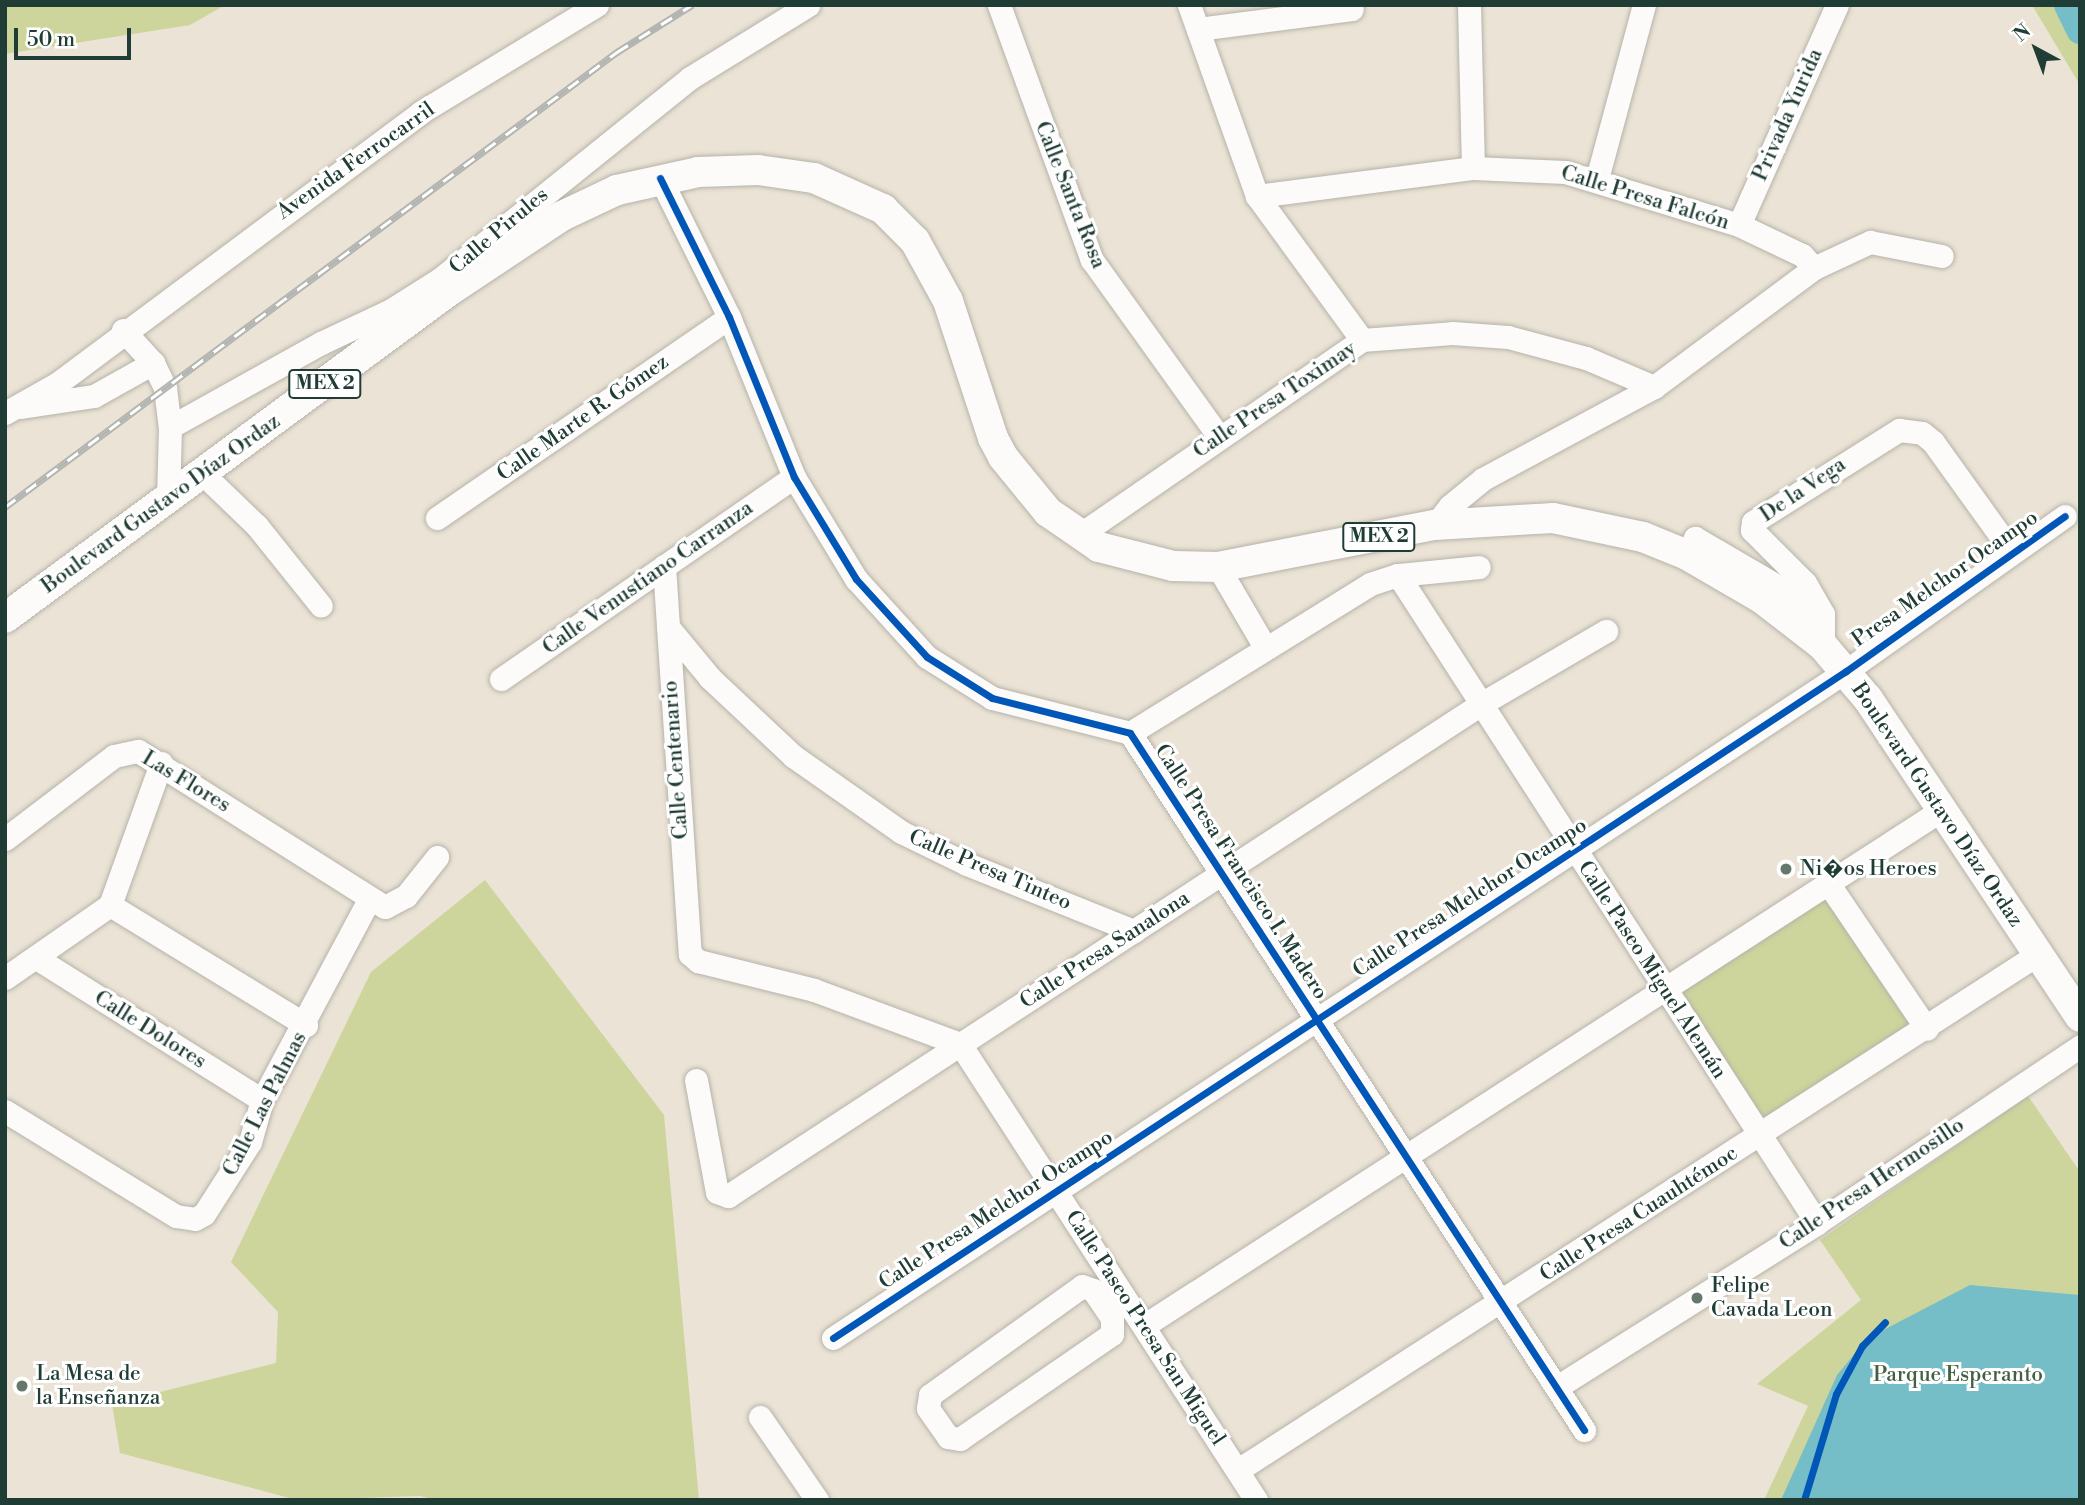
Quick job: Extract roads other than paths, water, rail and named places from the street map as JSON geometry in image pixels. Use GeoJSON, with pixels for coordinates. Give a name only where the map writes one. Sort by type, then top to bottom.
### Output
{"type":"FeatureCollection","features":[{"type":"Feature","properties":{"kind":"main road","name":"Boulevard Gustavo Díaz Ordaz"},"geometry":{"type":"LineString","coordinates":[[5,618],[203,474],[445,285],[562,216],[617,190],[660,178],[729,170],[785,173],[838,186],[883,209],[915,241],[938,278],[1003,457],[1031,495],[1078,536],[1144,561],[1219,567],[1435,525],[1516,518],[1587,522],[1686,555],[1823,634],[1943,809],[2080,1017]]}},
{"type":"Feature","properties":{"kind":"street","name":"Avenida Ferrocarril"},"geometry":{"type":"LineString","coordinates":[[8,406],[58,383],[123,330],[421,112],[597,5]]}},
{"type":"Feature","properties":{"kind":"street","name":"Calle Pirules"},"geometry":{"type":"LineString","coordinates":[[170,427],[445,285],[690,78],[808,5]]}},
{"type":"Feature","properties":{"kind":"street","name":"Calle Santa Rosa"},"geometry":{"type":"LineString","coordinates":[[999,5],[1092,260],[1219,437]]}},
{"type":"Feature","properties":{"kind":"street"},"geometry":{"type":"LineString","coordinates":[[1189,5],[1257,196],[1362,340]]}},
{"type":"Feature","properties":{"kind":"street"},"geometry":{"type":"LineString","coordinates":[[1469,5],[1473,168]]}},
{"type":"Feature","properties":{"kind":"street"},"geometry":{"type":"LineString","coordinates":[[1597,179],[1644,5]]}},
{"type":"Feature","properties":{"kind":"street","name":"Privada Yurida"},"geometry":{"type":"LineString","coordinates":[[1739,225],[1837,5]]}},
{"type":"Feature","properties":{"kind":"street"},"geometry":{"type":"LineString","coordinates":[[1198,29],[1352,9]]}},
{"type":"Feature","properties":{"kind":"street","name":"Calle Presa Falcón"},"geometry":{"type":"LineString","coordinates":[[1257,196],[1473,168],[1544,169],[1597,179],[1739,225],[1802,255],[1814,268]]}},
{"type":"Feature","properties":{"kind":"street","name":"Calle Presa Francisco I. Madero"},"geometry":{"type":"LineString","coordinates":[[660,178],[729,317],[794,477],[856,579],[927,657],[992,698],[1130,733],[1584,1430]]}},
{"type":"Feature","properties":{"kind":"street"},"geometry":{"type":"LineString","coordinates":[[1435,525],[1483,479],[1654,387],[1814,268],[1870,243],[1942,256]]}},
{"type":"Feature","properties":{"kind":"street","name":"Calle Marte R. Gómez"},"geometry":{"type":"LineString","coordinates":[[437,518],[729,317]]}},
{"type":"Feature","properties":{"kind":"street"},"geometry":{"type":"LineString","coordinates":[[123,330],[153,363],[165,388],[170,427],[168,498]]}},
{"type":"Feature","properties":{"kind":"street","name":"Calle Presa Toximay"},"geometry":{"type":"LineString","coordinates":[[1078,536],[1362,340],[1441,333],[1508,337],[1587,358],[1654,387]]}},
{"type":"Feature","properties":{"kind":"street"},"geometry":{"type":"LineString","coordinates":[[8,406],[63,404],[94,396],[153,363]]}},
{"type":"Feature","properties":{"kind":"street","name":"De la Vega"},"geometry":{"type":"LineString","coordinates":[[1823,634],[1805,583],[1752,530],[1754,522],[1885,437],[1910,429],[1933,442],[2012,552]]}},
{"type":"Feature","properties":{"kind":"street"},"geometry":{"type":"LineString","coordinates":[[203,474],[257,526],[321,606]]}},
{"type":"Feature","properties":{"kind":"street","name":"Calle Venustiano Carranza"},"geometry":{"type":"LineString","coordinates":[[501,679],[794,477]]}},
{"type":"Feature","properties":{"kind":"street","name":"Presa Melchor Ocampo"},"geometry":{"type":"LineString","coordinates":[[1846,671],[2066,516]]}},
{"type":"Feature","properties":{"kind":"street","name":"Calle Centenario"},"geometry":{"type":"LineString","coordinates":[[664,566],[690,954],[698,961],[814,989],[960,1044]]}},
{"type":"Feature","properties":{"kind":"street"},"geometry":{"type":"LineString","coordinates":[[1219,567],[1265,647]]}},
{"type":"Feature","properties":{"kind":"street"},"geometry":{"type":"LineString","coordinates":[[1130,733],[1370,584],[1398,575],[1479,567]]}},
{"type":"Feature","properties":{"kind":"street","name":"Calle Paseo Miguel Alemán"},"geometry":{"type":"LineString","coordinates":[[1398,575],[1817,1223]]}},
{"type":"Feature","properties":{"kind":"street","name":"Calle Presa Tinteo"},"geometry":{"type":"LineString","coordinates":[[668,627],[751,719],[845,796],[901,832],[967,864],[1134,931]]}},
{"type":"Feature","properties":{"kind":"street","name":"Calle Presa Sanalona"},"geometry":{"type":"LineString","coordinates":[[696,1080],[718,1192],[728,1196],[1481,704],[1606,631]]}},
{"type":"Feature","properties":{"kind":"street","name":"Calle Presa Melchor Ocampo"},"geometry":{"type":"LineString","coordinates":[[833,1338],[1846,671]]}},
{"type":"Feature","properties":{"kind":"street","name":"Las Flores"},"geometry":{"type":"LineString","coordinates":[[5,839],[114,756],[138,751],[161,763],[369,900]]}},
{"type":"Feature","properties":{"kind":"street"},"geometry":{"type":"LineString","coordinates":[[5,978],[38,959],[110,905],[161,763]]}},
{"type":"Feature","properties":{"kind":"street"},"geometry":{"type":"LineString","coordinates":[[1144,1325],[1943,809]]}},
{"type":"Feature","properties":{"kind":"street"},"geometry":{"type":"LineString","coordinates":[[369,900],[385,907],[395,904],[437,857]]}},
{"type":"Feature","properties":{"kind":"street"},"geometry":{"type":"LineString","coordinates":[[1828,883],[1927,1029]]}},
{"type":"Feature","properties":{"kind":"street","name":"Calle Las Palmas"},"geometry":{"type":"LineString","coordinates":[[5,1111],[176,1216],[195,1219],[204,1214],[250,1142],[262,1100],[306,1025],[369,900]]}},
{"type":"Feature","properties":{"kind":"street"},"geometry":{"type":"LineString","coordinates":[[110,905],[306,1025]]}},
{"type":"Feature","properties":{"kind":"street","name":"Calle Presa Cuauhtémoc"},"geometry":{"type":"LineString","coordinates":[[1238,1470],[1760,1137],[2038,954]]}},
{"type":"Feature","properties":{"kind":"street","name":"Calle Dolores"},"geometry":{"type":"LineString","coordinates":[[38,959],[262,1100]]}},
{"type":"Feature","properties":{"kind":"street","name":"Calle Paseo Presa San Miguel"},"geometry":{"type":"LineString","coordinates":[[960,1044],[1256,1500]]}},
{"type":"Feature","properties":{"kind":"street","name":"Calle Presa Hermosillo"},"geometry":{"type":"LineString","coordinates":[[1557,1387],[1817,1223],[2080,1046]]}},
{"type":"Feature","properties":{"kind":"street"},"geometry":{"type":"LineString","coordinates":[[1090,1288],[1104,1307],[1115,1327],[1112,1335],[960,1439],[948,1437],[928,1408],[930,1395],[1077,1289],[1090,1288]]}},
{"type":"Feature","properties":{"kind":"street"},"geometry":{"type":"LineString","coordinates":[[1104,1307],[1123,1294]]}},
{"type":"Feature","properties":{"kind":"street"},"geometry":{"type":"LineString","coordinates":[[760,1417],[808,1496]]}},
{"type":"Feature","properties":{"kind":"water"},"geometry":{"type":"Polygon","coordinates":[[[1970,1285],[2080,1295],[2080,1500],[1781,1500],[1837,1375],[1868,1338],[1970,1285]]]}},
{"type":"Feature","properties":{"kind":"waterway"},"geometry":{"type":"LineString","coordinates":[[2068,5],[2080,30]]}},
{"type":"Feature","properties":{"kind":"railway"},"geometry":{"type":"LineString","coordinates":[[5,507],[617,52],[692,5]]}},
{"type":"Feature","properties":{"kind":"place","name":"Ni�os Heroes"},"geometry":{"type":"Point","coordinates":[1786,869]}},
{"type":"Feature","properties":{"kind":"place","name":"Felipe Cavada Leon"},"geometry":{"type":"Point","coordinates":[1697,1298]}},
{"type":"Feature","properties":{"kind":"place","name":"La Mesa de la Enseñanza"},"geometry":{"type":"Point","coordinates":[22,1386]}},
{"type":"Feature","properties":{"kind":"park label","name":"Parque Esperanto"},"geometry":{"type":"Point","coordinates":[1958,1375]}}]}
